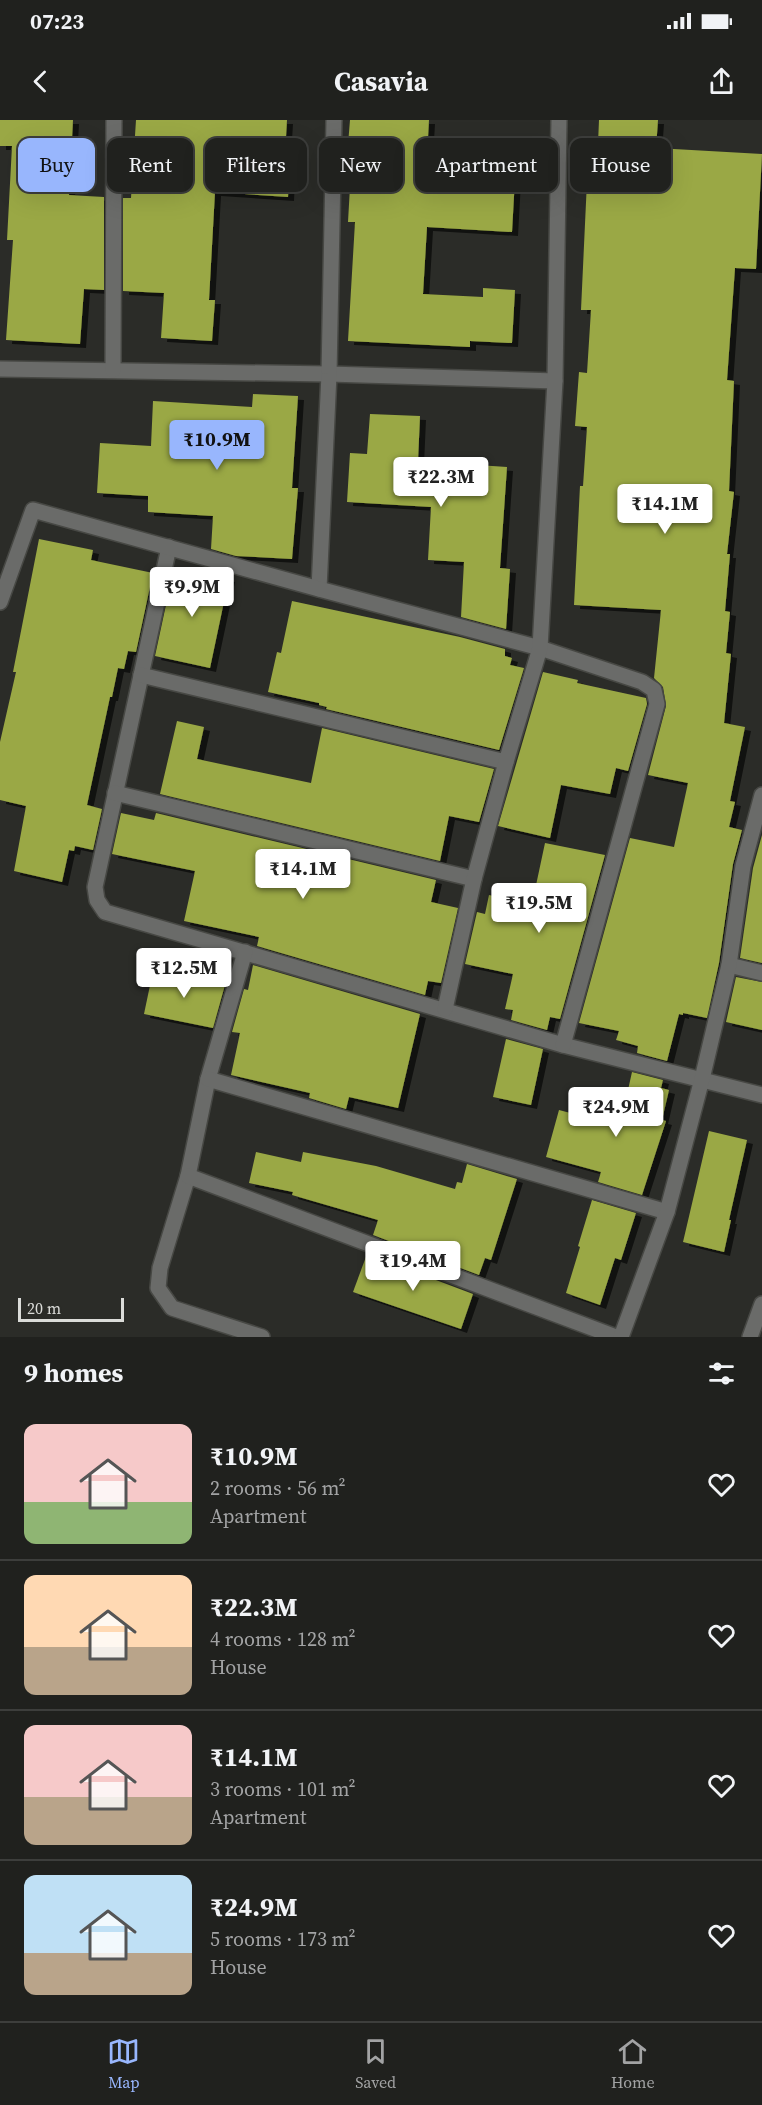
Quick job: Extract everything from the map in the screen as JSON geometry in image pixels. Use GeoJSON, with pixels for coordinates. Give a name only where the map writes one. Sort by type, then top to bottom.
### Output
{"type":"FeatureCollection","features":[{"type":"Feature","properties":{"kind":"street"},"geometry":{"type":"LineString","coordinates":[[113,370],[114,120]]}},
{"type":"Feature","properties":{"kind":"street"},"geometry":{"type":"LineString","coordinates":[[319,589],[329,374],[333,120]]}},
{"type":"Feature","properties":{"kind":"street"},"geometry":{"type":"LineString","coordinates":[[445,1009],[474,879],[540,648],[555,381],[559,120]]}},
{"type":"Feature","properties":{"kind":"street"},"geometry":{"type":"LineString","coordinates":[[0,369],[329,374],[555,381]]}},
{"type":"Feature","properties":{"kind":"street"},"geometry":{"type":"LineString","coordinates":[[0,603],[33,510],[540,648],[642,682],[654,690],[657,704],[563,1045]]}},
{"type":"Feature","properties":{"kind":"street"},"geometry":{"type":"LineString","coordinates":[[169,547],[94,887],[97,900],[105,912],[563,1045],[762,1095]]}},
{"type":"Feature","properties":{"kind":"street"},"geometry":{"type":"LineString","coordinates":[[141,675],[506,762]]}},
{"type":"Feature","properties":{"kind":"street"},"geometry":{"type":"LineString","coordinates":[[115,793],[474,879]]}},
{"type":"Feature","properties":{"kind":"street"},"geometry":{"type":"LineString","coordinates":[[621,1337],[667,1212],[702,1079],[729,965],[743,866],[762,795]]}},
{"type":"Feature","properties":{"kind":"street"},"geometry":{"type":"LineString","coordinates":[[245,952],[208,1079],[188,1176],[160,1268],[158,1288],[172,1308],[262,1337]]}},
{"type":"Feature","properties":{"kind":"street"},"geometry":{"type":"LineString","coordinates":[[729,965],[762,973]]}},
{"type":"Feature","properties":{"kind":"street"},"geometry":{"type":"LineString","coordinates":[[208,1079],[667,1212]]}},
{"type":"Feature","properties":{"kind":"street"},"geometry":{"type":"LineString","coordinates":[[188,1176],[616,1337]]}},
{"type":"Feature","properties":{"kind":"street"},"geometry":{"type":"LineString","coordinates":[[750,1337],[762,1304]]}},
{"type":"Feature","properties":{"kind":"building"},"geometry":{"type":"Polygon","coordinates":[[[0,120],[73,120],[72,138],[18,138],[18,192],[69,192],[69,195],[104,197],[104,290],[84,289],[80,344],[6,340],[13,240],[7,240],[12,146],[0,146],[0,120]]]}},
{"type":"Feature","properties":{"kind":"building"},"geometry":{"type":"Polygon","coordinates":[[[136,120],[287,120],[286,138],[205,138],[205,192],[215,192],[209,300],[215,300],[212,341],[161,338],[164,293],[123,291],[123,198],[131,198],[131,192],[193,192],[193,138],[135,138],[136,120]]]}},
{"type":"Feature","properties":{"kind":"building"},"geometry":{"type":"Polygon","coordinates":[[[350,120],[429,120],[428,138],[415,138],[415,192],[514,192],[512,232],[427,227],[423,294],[483,297],[483,288],[515,290],[512,343],[470,341],[470,347],[348,341],[355,222],[348,222],[350,192],[403,192],[403,138],[349,138],[350,120]]]}},
{"type":"Feature","properties":{"kind":"building"},"geometry":{"type":"Polygon","coordinates":[[[599,120],[658,120],[657,138],[598,138],[599,120]]]}},
{"type":"Feature","properties":{"kind":"building"},"geometry":{"type":"Polygon","coordinates":[[[671,149],[762,154],[756,269],[735,268],[727,380],[734,381],[729,491],[734,492],[727,554],[730,554],[725,611],[730,612],[726,653],[731,654],[724,723],[745,727],[730,801],[735,802],[729,827],[742,830],[733,864],[719,963],[707,1018],[679,1014],[667,1061],[637,1053],[638,1046],[616,1040],[619,1031],[579,1023],[630,838],[674,847],[688,783],[648,775],[666,706],[663,687],[654,678],[661,610],[574,605],[580,486],[583,486],[587,427],[575,426],[579,372],[587,373],[591,310],[581,310],[586,192],[671,192],[671,149]]]}},
{"type":"Feature","properties":{"kind":"building"},"geometry":{"type":"Polygon","coordinates":[[[215,192],[288,192],[288,197],[215,192]]]}},
{"type":"Feature","properties":{"kind":"building"},"geometry":{"type":"Polygon","coordinates":[[[253,394],[298,396],[292,488],[298,488],[292,559],[236,556],[211,549],[213,516],[148,512],[148,496],[97,493],[100,443],[151,446],[153,401],[252,407],[253,394]]]}},
{"type":"Feature","properties":{"kind":"building"},"geometry":{"type":"Polygon","coordinates":[[[370,414],[420,416],[418,461],[507,467],[500,568],[510,569],[506,629],[461,617],[464,562],[428,560],[431,507],[347,502],[350,453],[367,454],[370,414]]]}},
{"type":"Feature","properties":{"kind":"building"},"geometry":{"type":"Polygon","coordinates":[[[39,539],[93,550],[91,560],[153,573],[136,652],[128,651],[124,669],[118,668],[112,697],[110,697],[87,805],[102,809],[93,850],[75,846],[74,851],[69,850],[62,882],[14,871],[26,806],[0,800],[0,742],[16,672],[13,672],[39,539]]]}},
{"type":"Feature","properties":{"kind":"building"},"geometry":{"type":"Polygon","coordinates":[[[180,568],[229,578],[210,668],[155,656],[172,577],[178,578],[180,568]]]}},
{"type":"Feature","properties":{"kind":"building"},"geometry":{"type":"Polygon","coordinates":[[[292,601],[460,637],[505,649],[505,656],[512,658],[510,665],[524,668],[499,750],[326,709],[327,707],[319,703],[268,692],[277,652],[281,653],[292,601]]]}},
{"type":"Feature","properties":{"kind":"building"},"geometry":{"type":"Polygon","coordinates":[[[543,672],[578,680],[577,683],[646,698],[647,704],[628,771],[616,768],[610,794],[561,785],[550,838],[498,826],[543,672]]]}},
{"type":"Feature","properties":{"kind":"building"},"geometry":{"type":"Polygon","coordinates":[[[177,721],[204,727],[197,759],[311,783],[322,728],[494,769],[479,822],[449,816],[440,861],[160,794],[177,721]]]}},
{"type":"Feature","properties":{"kind":"building"},"geometry":{"type":"Polygon","coordinates":[[[121,813],[154,820],[156,813],[436,880],[431,902],[458,908],[441,983],[428,981],[425,995],[257,946],[259,937],[184,921],[195,871],[112,854],[121,813]]]}},
{"type":"Feature","properties":{"kind":"building"},"geometry":{"type":"Polygon","coordinates":[[[762,835],[762,963],[740,958],[753,868],[762,835]]]}},
{"type":"Feature","properties":{"kind":"building"},"geometry":{"type":"Polygon","coordinates":[[[545,843],[605,855],[560,1019],[550,1017],[547,1030],[511,1020],[513,1010],[505,1009],[513,974],[465,964],[477,912],[485,914],[489,895],[532,904],[545,843]]]}},
{"type":"Feature","properties":{"kind":"building"},"geometry":{"type":"Polygon","coordinates":[[[253,965],[420,1014],[398,1108],[349,1097],[346,1109],[309,1098],[310,1093],[231,1075],[240,1033],[232,1032],[244,989],[248,990],[253,965]]]}},
{"type":"Feature","properties":{"kind":"building"},"geometry":{"type":"Polygon","coordinates":[[[153,971],[225,985],[213,1028],[144,1014],[153,971]]]}},
{"type":"Feature","properties":{"kind":"building"},"geometry":{"type":"Polygon","coordinates":[[[736,977],[762,982],[762,1030],[726,1022],[736,977]]]}},
{"type":"Feature","properties":{"kind":"building"},"geometry":{"type":"Polygon","coordinates":[[[506,1039],[543,1049],[531,1105],[493,1097],[506,1039]]]}},
{"type":"Feature","properties":{"kind":"building"},"geometry":{"type":"Polygon","coordinates":[[[632,1072],[663,1080],[661,1088],[669,1090],[662,1120],[666,1121],[642,1195],[598,1182],[601,1172],[546,1157],[559,1110],[620,1126],[632,1072]]]}},
{"type":"Feature","properties":{"kind":"building"},"geometry":{"type":"Polygon","coordinates":[[[709,1131],[747,1140],[724,1252],[683,1242],[709,1131]]]}},
{"type":"Feature","properties":{"kind":"building"},"geometry":{"type":"Polygon","coordinates":[[[256,1152],[301,1162],[303,1152],[376,1166],[455,1189],[457,1182],[462,1183],[467,1164],[517,1179],[491,1260],[485,1258],[479,1275],[373,1235],[378,1220],[292,1195],[293,1192],[249,1183],[256,1152]]]}},
{"type":"Feature","properties":{"kind":"building"},"geometry":{"type":"Polygon","coordinates":[[[592,1200],[636,1213],[621,1260],[615,1258],[600,1305],[566,1293],[592,1200]]]}},
{"type":"Feature","properties":{"kind":"building"},"geometry":{"type":"Polygon","coordinates":[[[367,1254],[473,1294],[461,1329],[353,1292],[367,1254]]]}}]}
